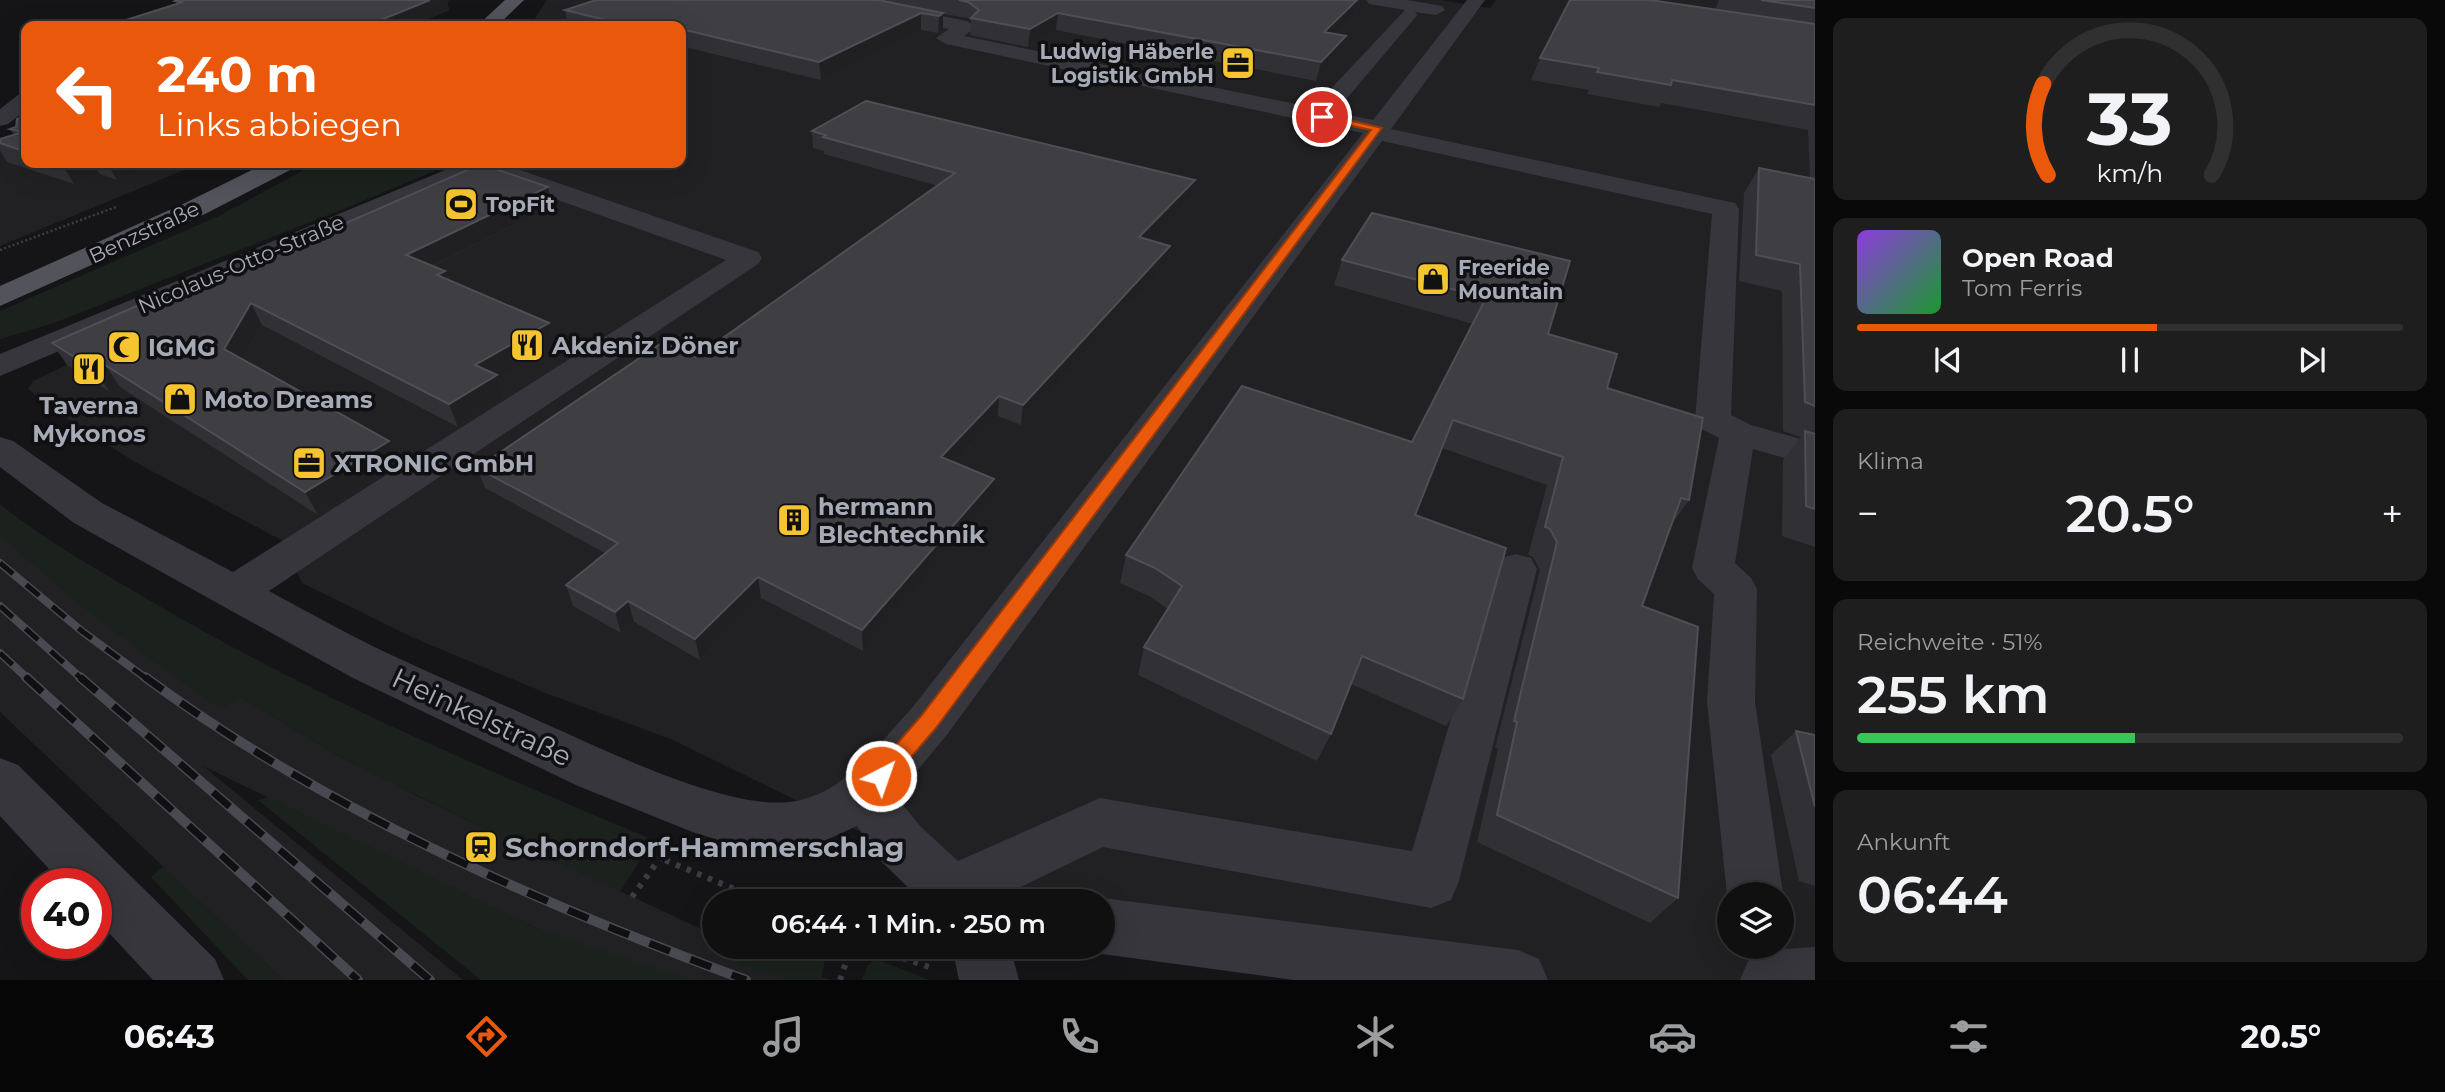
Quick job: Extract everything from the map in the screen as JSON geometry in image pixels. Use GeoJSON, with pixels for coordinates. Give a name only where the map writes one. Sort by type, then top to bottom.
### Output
{"type":"FeatureCollection","features":[{"type":"Feature","properties":{"kind":"main road"},"geometry":{"type":"LineString","coordinates":[[492,21],[515,0]]}},
{"type":"Feature","properties":{"kind":"main road"},"geometry":{"type":"LineString","coordinates":[[504,21],[527,0]]}},
{"type":"Feature","properties":{"kind":"main road","name":"Benzstraße"},"geometry":{"type":"LineString","coordinates":[[0,297],[194,209],[275,168]]}},
{"type":"Feature","properties":{"kind":"street"},"geometry":{"type":"LineString","coordinates":[[837,0],[967,27],[946,38],[1376,130],[1726,209],[1713,420],[1738,433],[1815,455]]}},
{"type":"Feature","properties":{"kind":"street"},"geometry":{"type":"LineString","coordinates":[[1375,0],[1471,7]]}},
{"type":"Feature","properties":{"kind":"street"},"geometry":{"type":"LineString","coordinates":[[947,889],[901,844],[865,795],[929,722],[1471,7]]}},
{"type":"Feature","properties":{"kind":"street"},"geometry":{"type":"LineString","coordinates":[[1335,98],[1408,15]]}},
{"type":"Feature","properties":{"kind":"street"},"geometry":{"type":"LineString","coordinates":[[1357,72],[1412,83]]}},
{"type":"Feature","properties":{"kind":"street"},"geometry":{"type":"LineString","coordinates":[[0,119],[21,104]]}},
{"type":"Feature","properties":{"kind":"street","name":"Nicolaus-Otto-Straße"},"geometry":{"type":"LineString","coordinates":[[0,366],[470,168]]}},
{"type":"Feature","properties":{"kind":"street"},"geometry":{"type":"LineString","coordinates":[[234,593],[748,258],[496,168]]}},
{"type":"Feature","properties":{"kind":"street"},"geometry":{"type":"LineString","coordinates":[[1738,433],[1713,568],[1736,589],[1731,702],[1754,882]]}},
{"type":"Feature","properties":{"kind":"street","name":"Heinkelstraße"},"geometry":{"type":"LineString","coordinates":[[0,449],[88,513],[234,593],[369,665],[596,770],[695,809],[750,825],[788,828],[822,818],[865,795]]}},
{"type":"Feature","properties":{"kind":"street"},"geometry":{"type":"LineString","coordinates":[[970,889],[1100,822],[1431,881],[1516,569]]}},
{"type":"Feature","properties":{"kind":"street"},"geometry":{"type":"LineString","coordinates":[[0,781],[194,980]]}},
{"type":"Feature","properties":{"kind":"street"},"geometry":{"type":"LineString","coordinates":[[1115,928],[1518,980]]}},
{"type":"Feature","properties":{"kind":"street"},"geometry":{"type":"LineString","coordinates":[[1767,959],[1770,980],[1815,976]]}},
{"type":"Feature","properties":{"kind":"path"},"geometry":{"type":"LineString","coordinates":[[632,897],[695,809]]}},
{"type":"Feature","properties":{"kind":"path"},"geometry":{"type":"LineString","coordinates":[[660,858],[734,889]]}},
{"type":"Feature","properties":{"kind":"path"},"geometry":{"type":"LineString","coordinates":[[840,980],[847,959]]}},
{"type":"Feature","properties":{"kind":"path"},"geometry":{"type":"LineString","coordinates":[[933,959],[970,966]]}},
{"type":"Feature","properties":{"kind":"shaded area"},"geometry":{"type":"Polygon","coordinates":[[[547,0],[1440,0],[1490,8],[1496,0],[1815,0],[1815,980],[1292,980],[1115,952],[1115,889],[977,889],[673,740],[543,692],[414,638],[302,583],[281,540],[135,462],[50,408],[28,389],[33,381],[505,168],[686,168],[686,21],[533,21],[547,0]]]}},
{"type":"Feature","properties":{"kind":"shaded area"},"geometry":{"type":"Polygon","coordinates":[[[0,140],[21,159],[21,168],[189,168],[0,246],[0,140]]]}},
{"type":"Feature","properties":{"kind":"shaded area"},"geometry":{"type":"Polygon","coordinates":[[[308,168],[441,168],[54,323],[0,339],[0,311],[219,216],[308,168]]]}},
{"type":"Feature","properties":{"kind":"shaded area"},"geometry":{"type":"Polygon","coordinates":[[[0,504],[87,564],[266,665],[393,727],[653,840],[620,892],[393,784],[341,757],[241,697],[222,710],[108,627],[0,535],[0,504]]]}},
{"type":"Feature","properties":{"kind":"shaded area"},"geometry":{"type":"Polygon","coordinates":[[[0,532],[241,697],[341,757],[419,797],[702,929],[702,959],[767,959],[830,980],[672,980],[538,929],[203,766],[463,980],[283,980],[0,712],[0,532]]]}},
{"type":"Feature","properties":{"kind":"shaded area"},"geometry":{"type":"Polygon","coordinates":[[[268,797],[538,929],[691,980],[481,980],[258,800],[268,797]]]}},
{"type":"Feature","properties":{"kind":"shaded area"},"geometry":{"type":"Polygon","coordinates":[[[163,866],[283,980],[248,980],[151,877],[163,866]]]}},
{"type":"Feature","properties":{"kind":"shaded area"},"geometry":{"type":"Polygon","coordinates":[[[741,959],[825,959],[821,980],[786,980],[738,964],[741,959]]]}},
{"type":"Feature","properties":{"kind":"shaded area"},"geometry":{"type":"Polygon","coordinates":[[[875,959],[930,980],[862,980],[868,965],[875,959]]]}},
{"type":"Feature","properties":{"kind":"building"},"geometry":{"type":"Polygon","coordinates":[[[430,0],[378,21],[123,21],[183,2],[175,1],[430,0]]]}},
{"type":"Feature","properties":{"kind":"building"},"geometry":{"type":"Polygon","coordinates":[[[596,0],[878,0],[943,13],[939,16],[921,13],[819,62],[686,30],[686,21],[610,21],[565,10],[596,0]]]}},
{"type":"Feature","properties":{"kind":"building"},"geometry":{"type":"Polygon","coordinates":[[[959,0],[1357,0],[1324,32],[1346,36],[1321,62],[1058,13],[1030,29],[971,18],[979,10],[968,2],[959,0]]]}},
{"type":"Feature","properties":{"kind":"building"},"geometry":{"type":"Polygon","coordinates":[[[1570,0],[1650,0],[1815,24],[1815,105],[1672,80],[1671,85],[1597,72],[1599,68],[1540,58],[1570,0]]]}},
{"type":"Feature","properties":{"kind":"building"},"geometry":{"type":"Polygon","coordinates":[[[1761,0],[1815,0],[1815,8],[1761,0]]]}},
{"type":"Feature","properties":{"kind":"building"},"geometry":{"type":"Polygon","coordinates":[[[866,101],[1195,180],[1139,237],[1170,246],[1023,405],[999,396],[941,457],[994,479],[862,630],[758,577],[695,639],[628,601],[615,612],[566,585],[618,543],[477,468],[662,343],[696,357],[955,173],[823,137],[826,135],[812,131],[866,101]]]}},
{"type":"Feature","properties":{"kind":"building"},"geometry":{"type":"Polygon","coordinates":[[[21,118],[21,132],[10,129],[16,127],[17,119],[21,118]]]}},
{"type":"Feature","properties":{"kind":"building"},"geometry":{"type":"Polygon","coordinates":[[[21,133],[21,150],[0,143],[0,139],[21,133]]]}},
{"type":"Feature","properties":{"kind":"building"},"geometry":{"type":"Polygon","coordinates":[[[472,168],[493,168],[548,187],[406,255],[445,271],[437,275],[549,323],[475,365],[497,375],[449,404],[251,303],[224,349],[389,441],[305,492],[105,365],[95,370],[52,343],[146,302],[154,307],[472,168]]]}},
{"type":"Feature","properties":{"kind":"building"},"geometry":{"type":"Polygon","coordinates":[[[1759,168],[1815,179],[1815,406],[1805,402],[1800,264],[1756,255],[1759,168]]]}},
{"type":"Feature","properties":{"kind":"building"},"geometry":{"type":"Polygon","coordinates":[[[1372,213],[1570,261],[1548,334],[1617,354],[1607,388],[1703,418],[1689,500],[1681,498],[1642,606],[1698,627],[1678,898],[1497,815],[1517,722],[1514,721],[1557,542],[1550,529],[1545,527],[1563,457],[1453,420],[1415,515],[1506,548],[1463,699],[1362,656],[1331,734],[1144,647],[1182,586],[1155,568],[1126,555],[1242,386],[1412,442],[1486,298],[1342,260],[1372,213]]]}},
{"type":"Feature","properties":{"kind":"building"},"geometry":{"type":"Polygon","coordinates":[[[1805,431],[1815,434],[1815,509],[1806,506],[1805,431]]]}},
{"type":"Feature","properties":{"kind":"building"},"geometry":{"type":"Polygon","coordinates":[[[1796,731],[1815,735],[1815,807],[1796,731]]]}},
{"type":"Feature","properties":{"kind":"railway"},"geometry":{"type":"LineString","coordinates":[[0,563],[83,632],[147,679]]}},
{"type":"Feature","properties":{"kind":"railway"},"geometry":{"type":"LineString","coordinates":[[0,606],[82,679]]}},
{"type":"Feature","properties":{"kind":"railway"},"geometry":{"type":"LineString","coordinates":[[0,653],[28,679]]}},
{"type":"Feature","properties":{"kind":"railway"},"geometry":{"type":"LineString","coordinates":[[26,677],[358,980]]}},
{"type":"Feature","properties":{"kind":"railway"},"geometry":{"type":"LineString","coordinates":[[80,677],[430,980]]}},
{"type":"Feature","properties":{"kind":"railway"},"geometry":{"type":"LineString","coordinates":[[145,677],[286,770],[435,850],[589,919],[746,980]]}},
{"type":"Feature","properties":{"kind":"place","name":"Ludwig Häberle Logistik GmbH"},"geometry":{"type":"Point","coordinates":[1238,63]}},
{"type":"Feature","properties":{"kind":"place","name":"TopFit"},"geometry":{"type":"Point","coordinates":[461,204]}},
{"type":"Feature","properties":{"kind":"place","name":"Freeride Mountain"},"geometry":{"type":"Point","coordinates":[1433,279]}},
{"type":"Feature","properties":{"kind":"place","name":"Akdeniz Döner"},"geometry":{"type":"Point","coordinates":[527,345]}},
{"type":"Feature","properties":{"kind":"place","name":"IGMG"},"geometry":{"type":"Point","coordinates":[124,347]}},
{"type":"Feature","properties":{"kind":"place","name":"Taverna Mykonos"},"geometry":{"type":"Point","coordinates":[89,369]}},
{"type":"Feature","properties":{"kind":"place","name":"Moto Dreams"},"geometry":{"type":"Point","coordinates":[180,399]}},
{"type":"Feature","properties":{"kind":"place","name":"XTRONIC GmbH"},"geometry":{"type":"Point","coordinates":[309,463]}},
{"type":"Feature","properties":{"kind":"place","name":"hermann Blechtechnik"},"geometry":{"type":"Point","coordinates":[794,520]}},
{"type":"Feature","properties":{"kind":"place","name":"Schorndorf-Hammerschlag"},"geometry":{"type":"Point","coordinates":[481,847]}},
{"type":"Feature","properties":{"kind":"route"},"geometry":{"type":"LineString","coordinates":[[881,776],[929,722],[1377,128],[1322,117]]}}]}
